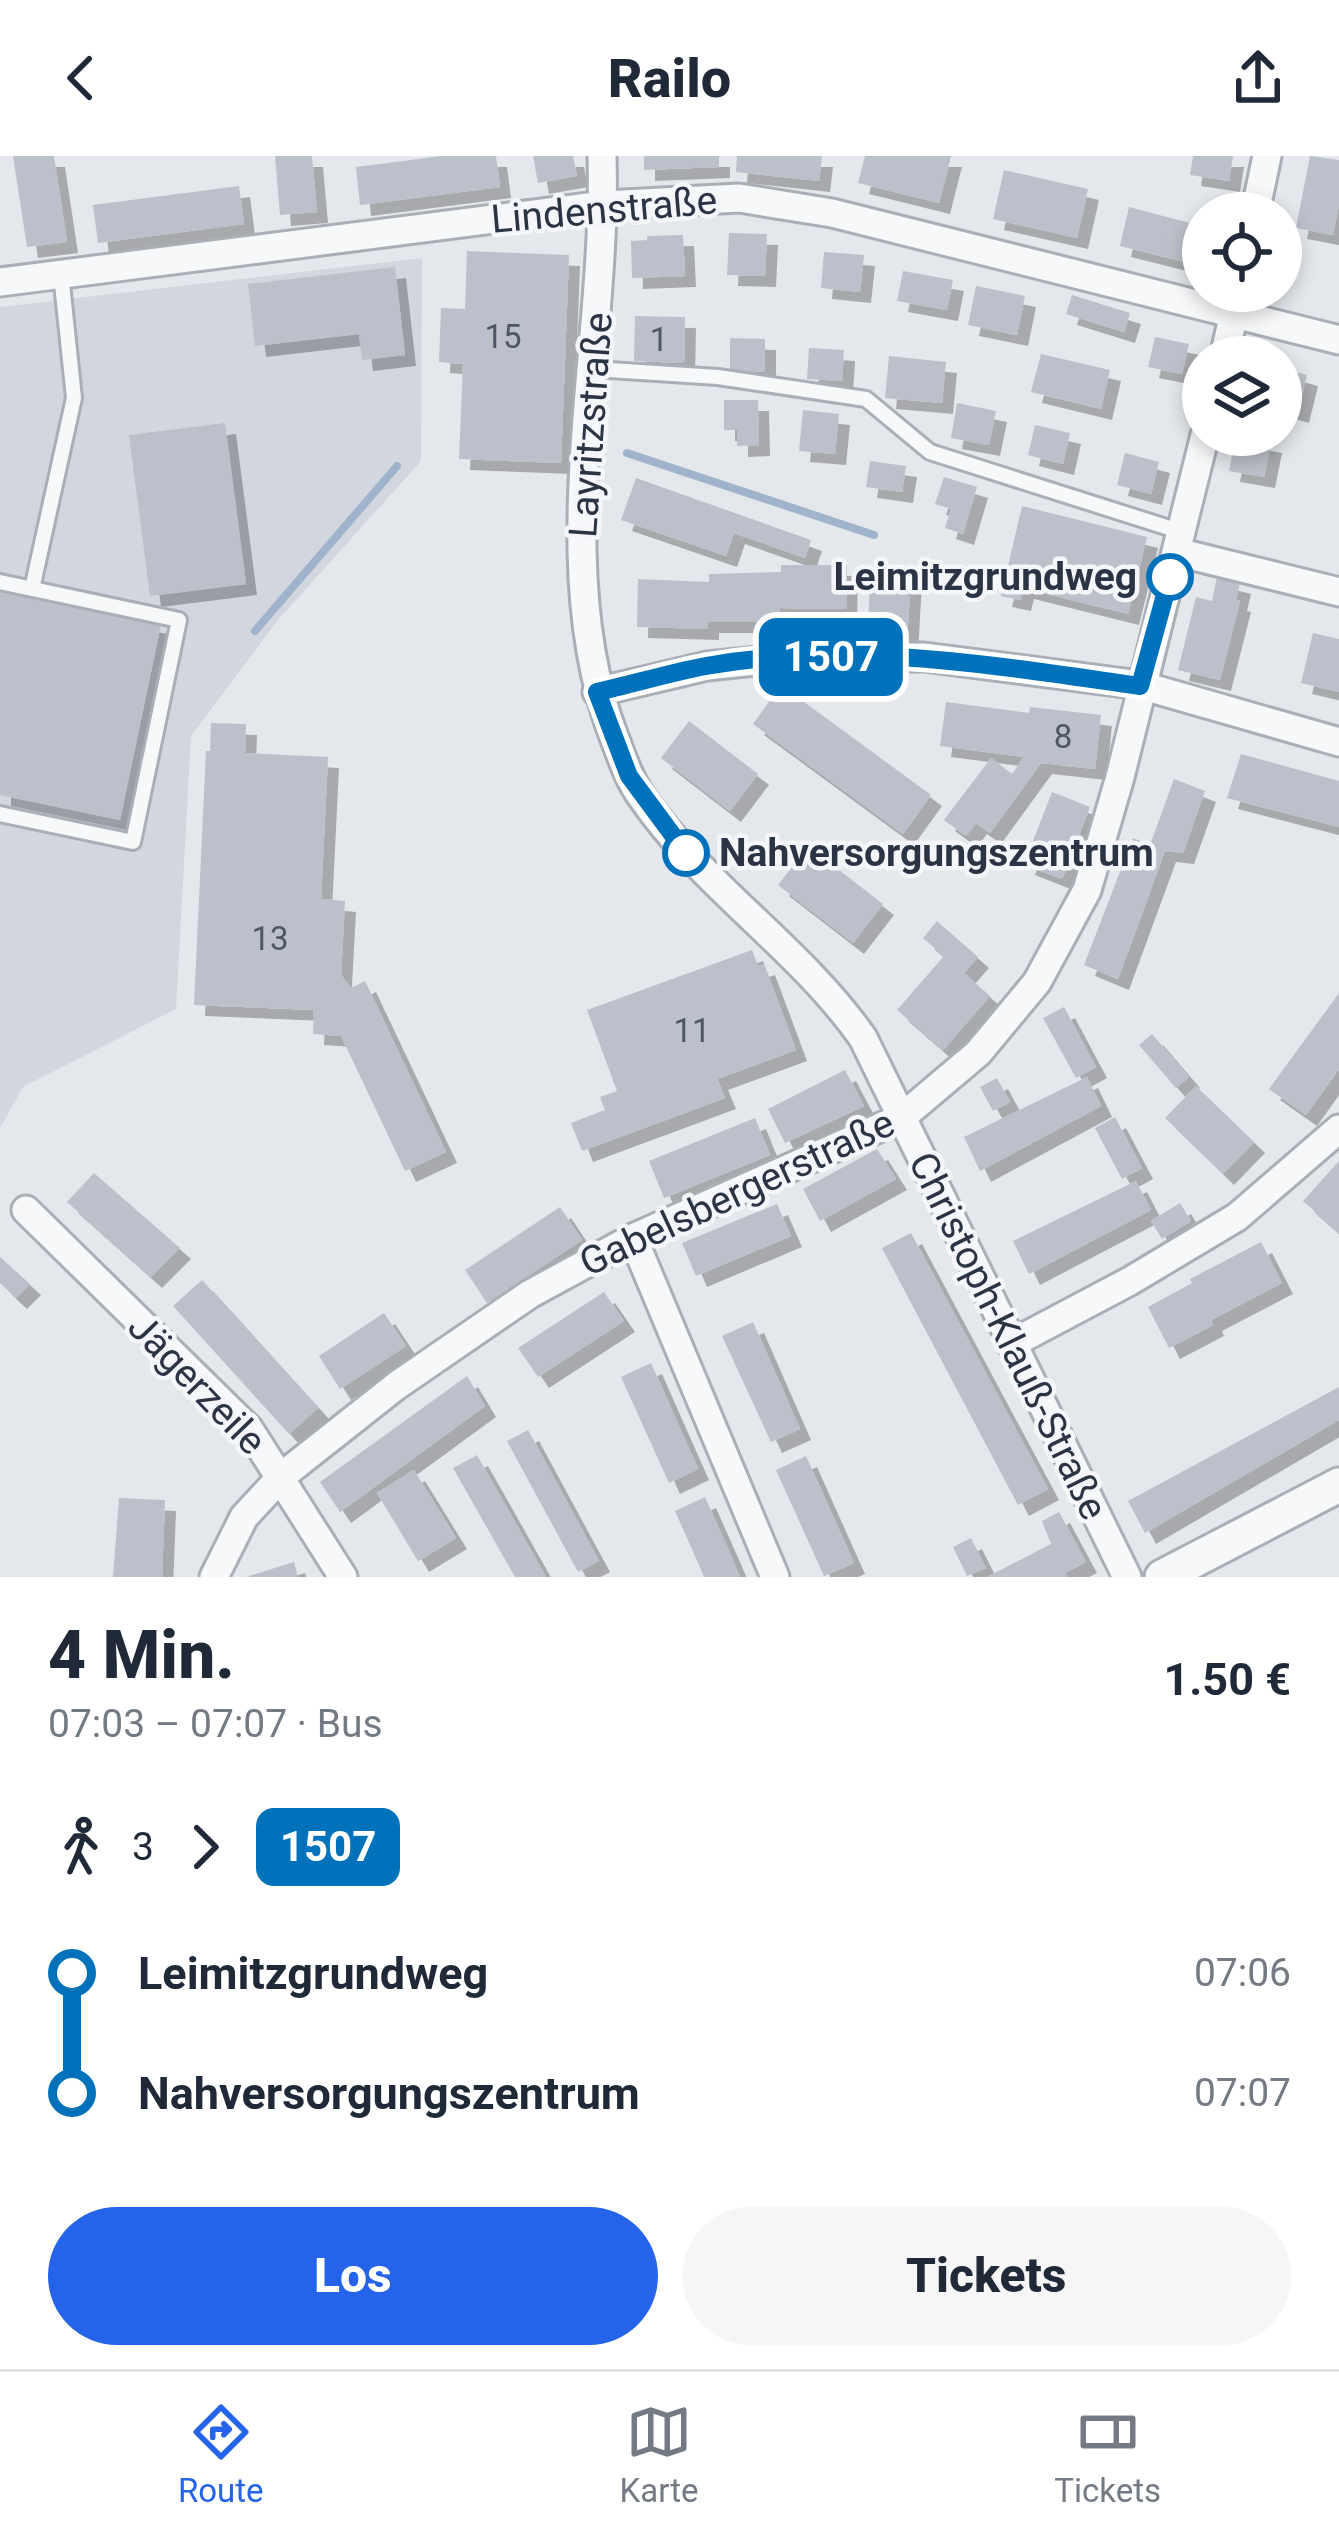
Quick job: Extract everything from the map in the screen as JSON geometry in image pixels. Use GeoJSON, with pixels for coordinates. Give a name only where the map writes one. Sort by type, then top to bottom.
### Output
{"type":"FeatureCollection","features":[{"type":"Feature","properties":{"kind":"street","name":"Layritzstraße"},"geometry":{"type":"LineString","coordinates":[[597,692],[582,582],[583,492],[604,205],[602,156]]}},
{"type":"Feature","properties":{"kind":"street"},"geometry":{"type":"LineString","coordinates":[[1259,192],[1267,156]]}},
{"type":"Feature","properties":{"kind":"street","name":"Lindenstraße"},"geometry":{"type":"LineString","coordinates":[[0,282],[604,205],[739,198],[832,213],[1182,291]]}},
{"type":"Feature","properties":{"kind":"street","name":"Lindenstraße"},"geometry":{"type":"LineString","coordinates":[[1262,312],[1339,340]]}},
{"type":"Feature","properties":{"kind":"street","name":"Gabelsbergerstraße"},"geometry":{"type":"LineString","coordinates":[[214,1577],[244,1517],[282,1477],[396,1386],[530,1294],[634,1238],[901,1118],[978,1053],[1037,982],[1087,890],[1200,456]]}},
{"type":"Feature","properties":{"kind":"street"},"geometry":{"type":"LineString","coordinates":[[1180,542],[1339,592]]}},
{"type":"Feature","properties":{"kind":"street"},"geometry":{"type":"LineString","coordinates":[[597,692],[707,666],[796,657],[924,657],[1140,686],[1339,742]]}},
{"type":"Feature","properties":{"kind":"street","name":"Christoph-Klauß-Straße"},"geometry":{"type":"LineString","coordinates":[[597,692],[640,796],[687,854],[840,1006],[863,1039],[1127,1577]]}},
{"type":"Feature","properties":{"kind":"street"},"geometry":{"type":"LineString","coordinates":[[1010,1344],[1130,1281],[1237,1217],[1339,1129]]}},
{"type":"Feature","properties":{"kind":"street","name":"Jägerzeile"},"geometry":{"type":"LineString","coordinates":[[26,1210],[249,1429],[343,1577]]}},
{"type":"Feature","properties":{"kind":"street"},"geometry":{"type":"LineString","coordinates":[[634,1238],[775,1577]]}},
{"type":"Feature","properties":{"kind":"street"},"geometry":{"type":"LineString","coordinates":[[1162,1577],[1339,1485]]}},
{"type":"Feature","properties":{"kind":"lane"},"geometry":{"type":"LineString","coordinates":[[32,589],[74,398],[61,274]]}},
{"type":"Feature","properties":{"kind":"lane"},"geometry":{"type":"LineString","coordinates":[[594,369],[718,377],[866,399],[930,452],[1180,542]]}},
{"type":"Feature","properties":{"kind":"lane"},"geometry":{"type":"LineString","coordinates":[[0,582],[179,620],[133,842],[0,814]]}},
{"type":"Feature","properties":{"kind":"shaded area"},"geometry":{"type":"Polygon","coordinates":[[[422,258],[421,461],[278,620],[191,736],[176,1009],[23,1087],[0,1128],[0,307],[422,258]]]}},
{"type":"Feature","properties":{"kind":"building"},"geometry":{"type":"Polygon","coordinates":[[[13,156],[54,156],[67,242],[27,247],[13,156]]]}},
{"type":"Feature","properties":{"kind":"building"},"geometry":{"type":"Polygon","coordinates":[[[275,156],[312,156],[317,212],[280,215],[275,156]]]}},
{"type":"Feature","properties":{"kind":"building"},"geometry":{"type":"Polygon","coordinates":[[[442,156],[496,156],[500,187],[360,205],[356,167],[442,156]]]}},
{"type":"Feature","properties":{"kind":"building"},"geometry":{"type":"Polygon","coordinates":[[[533,156],[573,156],[577,176],[538,183],[533,156]]]}},
{"type":"Feature","properties":{"kind":"building"},"geometry":{"type":"Polygon","coordinates":[[[644,156],[719,156],[719,167],[644,170],[644,156]]]}},
{"type":"Feature","properties":{"kind":"building"},"geometry":{"type":"Polygon","coordinates":[[[737,156],[822,156],[819,181],[736,172],[737,156]]]}},
{"type":"Feature","properties":{"kind":"building"},"geometry":{"type":"Polygon","coordinates":[[[865,156],[951,156],[939,203],[858,183],[865,156]]]}},
{"type":"Feature","properties":{"kind":"building"},"geometry":{"type":"Polygon","coordinates":[[[1193,156],[1233,156],[1229,181],[1190,175],[1193,156]]]}},
{"type":"Feature","properties":{"kind":"building"},"geometry":{"type":"Polygon","coordinates":[[[1310,156],[1339,160],[1333,235],[1302,229],[1310,156]]]}},
{"type":"Feature","properties":{"kind":"building"},"geometry":{"type":"Polygon","coordinates":[[[1004,170],[1088,189],[1077,238],[993,219],[1004,170]]]}},
{"type":"Feature","properties":{"kind":"building"},"geometry":{"type":"Polygon","coordinates":[[[239,186],[244,224],[98,243],[93,205],[239,186]]]}},
{"type":"Feature","properties":{"kind":"building"},"geometry":{"type":"Polygon","coordinates":[[[1129,207],[1182,221],[1182,262],[1120,246],[1129,207]]]}},
{"type":"Feature","properties":{"kind":"building"},"geometry":{"type":"Polygon","coordinates":[[[729,233],[767,234],[765,276],[727,275],[729,233]]]}},
{"type":"Feature","properties":{"kind":"building"},"geometry":{"type":"Polygon","coordinates":[[[683,235],[685,276],[632,278],[631,241],[683,235]]]}},
{"type":"Feature","properties":{"kind":"building"},"geometry":{"type":"Polygon","coordinates":[[[467,251],[569,255],[561,463],[459,459],[463,364],[439,362],[441,308],[465,309],[467,251]]]}},
{"type":"Feature","properties":{"kind":"building"},"geometry":{"type":"Polygon","coordinates":[[[824,252],[864,255],[860,292],[821,288],[824,252]]]}},
{"type":"Feature","properties":{"kind":"building"},"geometry":{"type":"Polygon","coordinates":[[[395,267],[405,355],[362,360],[359,334],[255,346],[248,284],[395,267]]]}},
{"type":"Feature","properties":{"kind":"building"},"geometry":{"type":"Polygon","coordinates":[[[903,271],[953,280],[947,310],[897,301],[903,271]]]}},
{"type":"Feature","properties":{"kind":"building"},"geometry":{"type":"Polygon","coordinates":[[[976,286],[1025,296],[1017,335],[968,325],[976,286]]]}},
{"type":"Feature","properties":{"kind":"building"},"geometry":{"type":"Polygon","coordinates":[[[1072,295],[1130,313],[1124,332],[1066,314],[1072,295]]]}},
{"type":"Feature","properties":{"kind":"building"},"geometry":{"type":"Polygon","coordinates":[[[635,316],[685,317],[684,363],[634,361],[635,316]]]}},
{"type":"Feature","properties":{"kind":"building"},"geometry":{"type":"Polygon","coordinates":[[[1155,337],[1182,343],[1182,374],[1148,367],[1155,337]]]}},
{"type":"Feature","properties":{"kind":"building"},"geometry":{"type":"Polygon","coordinates":[[[730,338],[765,339],[765,372],[730,372],[730,338]]]}},
{"type":"Feature","properties":{"kind":"building"},"geometry":{"type":"Polygon","coordinates":[[[809,348],[844,350],[842,381],[807,379],[809,348]]]}},
{"type":"Feature","properties":{"kind":"building"},"geometry":{"type":"Polygon","coordinates":[[[1041,354],[1110,370],[1101,409],[1031,392],[1041,354]]]}},
{"type":"Feature","properties":{"kind":"building"},"geometry":{"type":"Polygon","coordinates":[[[889,356],[946,362],[942,403],[885,398],[889,356]]]}},
{"type":"Feature","properties":{"kind":"building"},"geometry":{"type":"Polygon","coordinates":[[[724,400],[758,400],[759,445],[737,446],[737,430],[724,430],[724,400]]]}},
{"type":"Feature","properties":{"kind":"building"},"geometry":{"type":"Polygon","coordinates":[[[957,403],[996,411],[989,445],[951,438],[957,403]]]}},
{"type":"Feature","properties":{"kind":"building"},"geometry":{"type":"Polygon","coordinates":[[[803,410],[839,414],[835,454],[799,451],[803,410]]]}},
{"type":"Feature","properties":{"kind":"building"},"geometry":{"type":"Polygon","coordinates":[[[225,423],[246,584],[150,596],[129,435],[225,423]]]}},
{"type":"Feature","properties":{"kind":"building"},"geometry":{"type":"Polygon","coordinates":[[[1035,425],[1070,433],[1063,464],[1028,455],[1035,425]]]}},
{"type":"Feature","properties":{"kind":"building"},"geometry":{"type":"Polygon","coordinates":[[[1125,453],[1159,462],[1151,494],[1117,485],[1125,453]]]}},
{"type":"Feature","properties":{"kind":"building"},"geometry":{"type":"Polygon","coordinates":[[[1232,456],[1268,456],[1264,477],[1229,471],[1232,456]]]}},
{"type":"Feature","properties":{"kind":"building"},"geometry":{"type":"Polygon","coordinates":[[[870,461],[906,466],[902,492],[866,487],[870,461]]]}},
{"type":"Feature","properties":{"kind":"building"},"geometry":{"type":"Polygon","coordinates":[[[944,477],[977,487],[963,534],[945,528],[951,509],[935,504],[944,477]]]}},
{"type":"Feature","properties":{"kind":"building"},"geometry":{"type":"Polygon","coordinates":[[[636,478],[811,540],[805,558],[734,533],[726,556],[621,520],[636,478]]]}},
{"type":"Feature","properties":{"kind":"building"},"geometry":{"type":"Polygon","coordinates":[[[1022,506],[1147,537],[1128,614],[1023,588],[1020,600],[1001,596],[1022,506]]]}},
{"type":"Feature","properties":{"kind":"building"},"geometry":{"type":"Polygon","coordinates":[[[781,565],[847,565],[846,609],[780,608],[779,622],[708,622],[708,629],[637,627],[638,579],[709,582],[709,574],[781,572],[781,565]]]}},
{"type":"Feature","properties":{"kind":"building"},"geometry":{"type":"Polygon","coordinates":[[[871,569],[911,571],[907,643],[867,640],[871,569]]]}},
{"type":"Feature","properties":{"kind":"building"},"geometry":{"type":"Polygon","coordinates":[[[1217,577],[1240,583],[1236,600],[1240,601],[1220,680],[1178,670],[1196,597],[1212,601],[1217,577]]]}},
{"type":"Feature","properties":{"kind":"building"},"geometry":{"type":"Polygon","coordinates":[[[0,591],[161,624],[120,820],[0,795],[0,591]]]}},
{"type":"Feature","properties":{"kind":"building"},"geometry":{"type":"Polygon","coordinates":[[[1313,633],[1339,639],[1339,692],[1301,683],[1313,633]]]}},
{"type":"Feature","properties":{"kind":"building"},"geometry":{"type":"Polygon","coordinates":[[[781,685],[931,795],[903,834],[753,724],[781,685]]]}},
{"type":"Feature","properties":{"kind":"building"},"geometry":{"type":"Polygon","coordinates":[[[946,702],[1029,713],[1030,707],[1101,715],[1095,769],[1041,763],[990,833],[976,823],[966,836],[944,820],[991,758],[1012,774],[1024,757],[940,746],[946,702]]]}},
{"type":"Feature","properties":{"kind":"building"},"geometry":{"type":"Polygon","coordinates":[[[689,721],[758,774],[730,811],[661,758],[689,721]]]}},
{"type":"Feature","properties":{"kind":"building"},"geometry":{"type":"Polygon","coordinates":[[[211,723],[246,724],[245,753],[328,757],[321,899],[345,901],[341,975],[351,988],[365,981],[446,1152],[405,1171],[341,1036],[313,1034],[314,1010],[194,1005],[211,723]]]}},
{"type":"Feature","properties":{"kind":"building"},"geometry":{"type":"Polygon","coordinates":[[[1241,754],[1339,781],[1339,827],[1227,798],[1241,754]]]}},
{"type":"Feature","properties":{"kind":"building"},"geometry":{"type":"Polygon","coordinates":[[[1174,779],[1205,791],[1183,853],[1165,851],[1118,979],[1084,965],[1133,838],[1150,845],[1174,779]]]}},
{"type":"Feature","properties":{"kind":"building"},"geometry":{"type":"Polygon","coordinates":[[[1052,792],[1090,807],[1062,879],[1024,864],[1052,792]]]}},
{"type":"Feature","properties":{"kind":"building"},"geometry":{"type":"Polygon","coordinates":[[[808,846],[883,904],[853,943],[778,885],[808,846]]]}},
{"type":"Feature","properties":{"kind":"building"},"geometry":{"type":"Polygon","coordinates":[[[937,921],[978,957],[964,973],[990,996],[943,1050],[897,1010],[944,956],[923,938],[937,921]]]}},
{"type":"Feature","properties":{"kind":"building"},"geometry":{"type":"Polygon","coordinates":[[[752,950],[758,966],[764,964],[796,1050],[717,1079],[725,1098],[582,1151],[571,1123],[605,1110],[600,1097],[617,1091],[587,1010],[752,950]]]}},
{"type":"Feature","properties":{"kind":"building"},"geometry":{"type":"Polygon","coordinates":[[[1339,993],[1339,1069],[1306,1115],[1269,1089],[1339,993]]]}},
{"type":"Feature","properties":{"kind":"building"},"geometry":{"type":"Polygon","coordinates":[[[1064,1007],[1096,1067],[1076,1078],[1043,1018],[1064,1007]]]}},
{"type":"Feature","properties":{"kind":"building"},"geometry":{"type":"Polygon","coordinates":[[[1152,1034],[1189,1077],[1176,1088],[1139,1045],[1152,1034]]]}},
{"type":"Feature","properties":{"kind":"building"},"geometry":{"type":"Polygon","coordinates":[[[845,1070],[864,1106],[785,1143],[768,1109],[845,1070]]]}},
{"type":"Feature","properties":{"kind":"building"},"geometry":{"type":"Polygon","coordinates":[[[1087,1077],[1101,1106],[980,1171],[964,1137],[1087,1077]]]}},
{"type":"Feature","properties":{"kind":"building"},"geometry":{"type":"Polygon","coordinates":[[[997,1078],[1010,1102],[993,1111],[980,1087],[997,1078]]]}},
{"type":"Feature","properties":{"kind":"building"},"geometry":{"type":"Polygon","coordinates":[[[1196,1086],[1254,1142],[1223,1174],[1165,1118],[1196,1086]]]}},
{"type":"Feature","properties":{"kind":"building"},"geometry":{"type":"Polygon","coordinates":[[[1115,1117],[1142,1168],[1122,1179],[1095,1128],[1115,1117]]]}},
{"type":"Feature","properties":{"kind":"building"},"geometry":{"type":"Polygon","coordinates":[[[755,1118],[770,1155],[664,1198],[649,1161],[755,1118]]]}},
{"type":"Feature","properties":{"kind":"building"},"geometry":{"type":"Polygon","coordinates":[[[877,1149],[896,1179],[820,1221],[803,1189],[877,1149]]]}},
{"type":"Feature","properties":{"kind":"building"},"geometry":{"type":"Polygon","coordinates":[[[1339,1161],[1339,1233],[1303,1201],[1339,1161]]]}},
{"type":"Feature","properties":{"kind":"building"},"geometry":{"type":"Polygon","coordinates":[[[94,1173],[180,1248],[151,1277],[67,1202],[94,1173]]]}},
{"type":"Feature","properties":{"kind":"building"},"geometry":{"type":"Polygon","coordinates":[[[1136,1181],[1151,1210],[1029,1274],[1013,1241],[1136,1181]]]}},
{"type":"Feature","properties":{"kind":"building"},"geometry":{"type":"Polygon","coordinates":[[[1180,1203],[1191,1221],[1162,1239],[1151,1221],[1180,1203]]]}},
{"type":"Feature","properties":{"kind":"building"},"geometry":{"type":"Polygon","coordinates":[[[777,1204],[791,1236],[696,1276],[682,1243],[777,1204]]]}},
{"type":"Feature","properties":{"kind":"building"},"geometry":{"type":"Polygon","coordinates":[[[560,1207],[582,1240],[487,1303],[465,1270],[560,1207]]]}},
{"type":"Feature","properties":{"kind":"building"},"geometry":{"type":"Polygon","coordinates":[[[911,1233],[1048,1489],[1018,1505],[882,1248],[911,1233]]]}},
{"type":"Feature","properties":{"kind":"building"},"geometry":{"type":"Polygon","coordinates":[[[1261,1242],[1282,1283],[1169,1348],[1148,1307],[1261,1242]]]}},
{"type":"Feature","properties":{"kind":"building"},"geometry":{"type":"Polygon","coordinates":[[[0,1257],[30,1284],[16,1298],[0,1283],[0,1257]]]}},
{"type":"Feature","properties":{"kind":"building"},"geometry":{"type":"Polygon","coordinates":[[[202,1280],[318,1408],[289,1434],[173,1306],[202,1280]]]}},
{"type":"Feature","properties":{"kind":"building"},"geometry":{"type":"Polygon","coordinates":[[[604,1292],[624,1321],[538,1377],[518,1348],[604,1292]]]}},
{"type":"Feature","properties":{"kind":"building"},"geometry":{"type":"Polygon","coordinates":[[[384,1313],[406,1346],[340,1389],[319,1356],[384,1313]]]}},
{"type":"Feature","properties":{"kind":"building"},"geometry":{"type":"Polygon","coordinates":[[[753,1322],[800,1429],[771,1442],[722,1336],[753,1322]]]}},
{"type":"Feature","properties":{"kind":"building"},"geometry":{"type":"Polygon","coordinates":[[[651,1363],[698,1469],[669,1483],[621,1377],[651,1363]]]}},
{"type":"Feature","properties":{"kind":"building"},"geometry":{"type":"Polygon","coordinates":[[[467,1376],[485,1406],[340,1512],[320,1482],[467,1376]]]}},
{"type":"Feature","properties":{"kind":"building"},"geometry":{"type":"Polygon","coordinates":[[[1339,1387],[1339,1420],[1145,1533],[1128,1501],[1339,1387]]]}},
{"type":"Feature","properties":{"kind":"building"},"geometry":{"type":"Polygon","coordinates":[[[528,1430],[599,1561],[578,1572],[507,1441],[528,1430]]]}},
{"type":"Feature","properties":{"kind":"building"},"geometry":{"type":"Polygon","coordinates":[[[477,1455],[546,1577],[515,1577],[453,1468],[477,1455]]]}},
{"type":"Feature","properties":{"kind":"building"},"geometry":{"type":"Polygon","coordinates":[[[806,1456],[854,1563],[824,1576],[776,1470],[806,1456]]]}},
{"type":"Feature","properties":{"kind":"building"},"geometry":{"type":"Polygon","coordinates":[[[414,1470],[456,1538],[418,1561],[377,1493],[414,1470]]]}},
{"type":"Feature","properties":{"kind":"building"},"geometry":{"type":"Polygon","coordinates":[[[705,1497],[740,1577],[704,1577],[675,1511],[705,1497]]]}},
{"type":"Feature","properties":{"kind":"building"},"geometry":{"type":"Polygon","coordinates":[[[119,1498],[165,1500],[162,1577],[113,1577],[119,1498]]]}},
{"type":"Feature","properties":{"kind":"building"},"geometry":{"type":"Polygon","coordinates":[[[1059,1512],[1086,1562],[1065,1573],[1067,1577],[987,1577],[1051,1544],[1042,1521],[1059,1512]]]}},
{"type":"Feature","properties":{"kind":"building"},"geometry":{"type":"Polygon","coordinates":[[[971,1538],[986,1568],[967,1576],[953,1547],[971,1538]]]}},
{"type":"Feature","properties":{"kind":"building"},"geometry":{"type":"Polygon","coordinates":[[[294,1562],[298,1577],[249,1577],[249,1576],[294,1562]]]}},
{"type":"Feature","properties":{"kind":"waterway"},"geometry":{"type":"LineString","coordinates":[[627,453],[874,535]]}},
{"type":"Feature","properties":{"kind":"waterway"},"geometry":{"type":"LineString","coordinates":[[255,631],[397,466]]}},
{"type":"Feature","properties":{"kind":"bus line","name":"1507"},"geometry":{"type":"LineString","coordinates":[[686,853],[640,796],[597,692],[707,666],[796,657],[924,657],[1140,686],[1170,577]]}},
{"type":"Feature","properties":{"kind":"place","name":"Leimitzgrundweg"},"geometry":{"type":"Point","coordinates":[1170,577]}},
{"type":"Feature","properties":{"kind":"place","name":"Nahversorgungszentrum"},"geometry":{"type":"Point","coordinates":[686,853]}}]}
